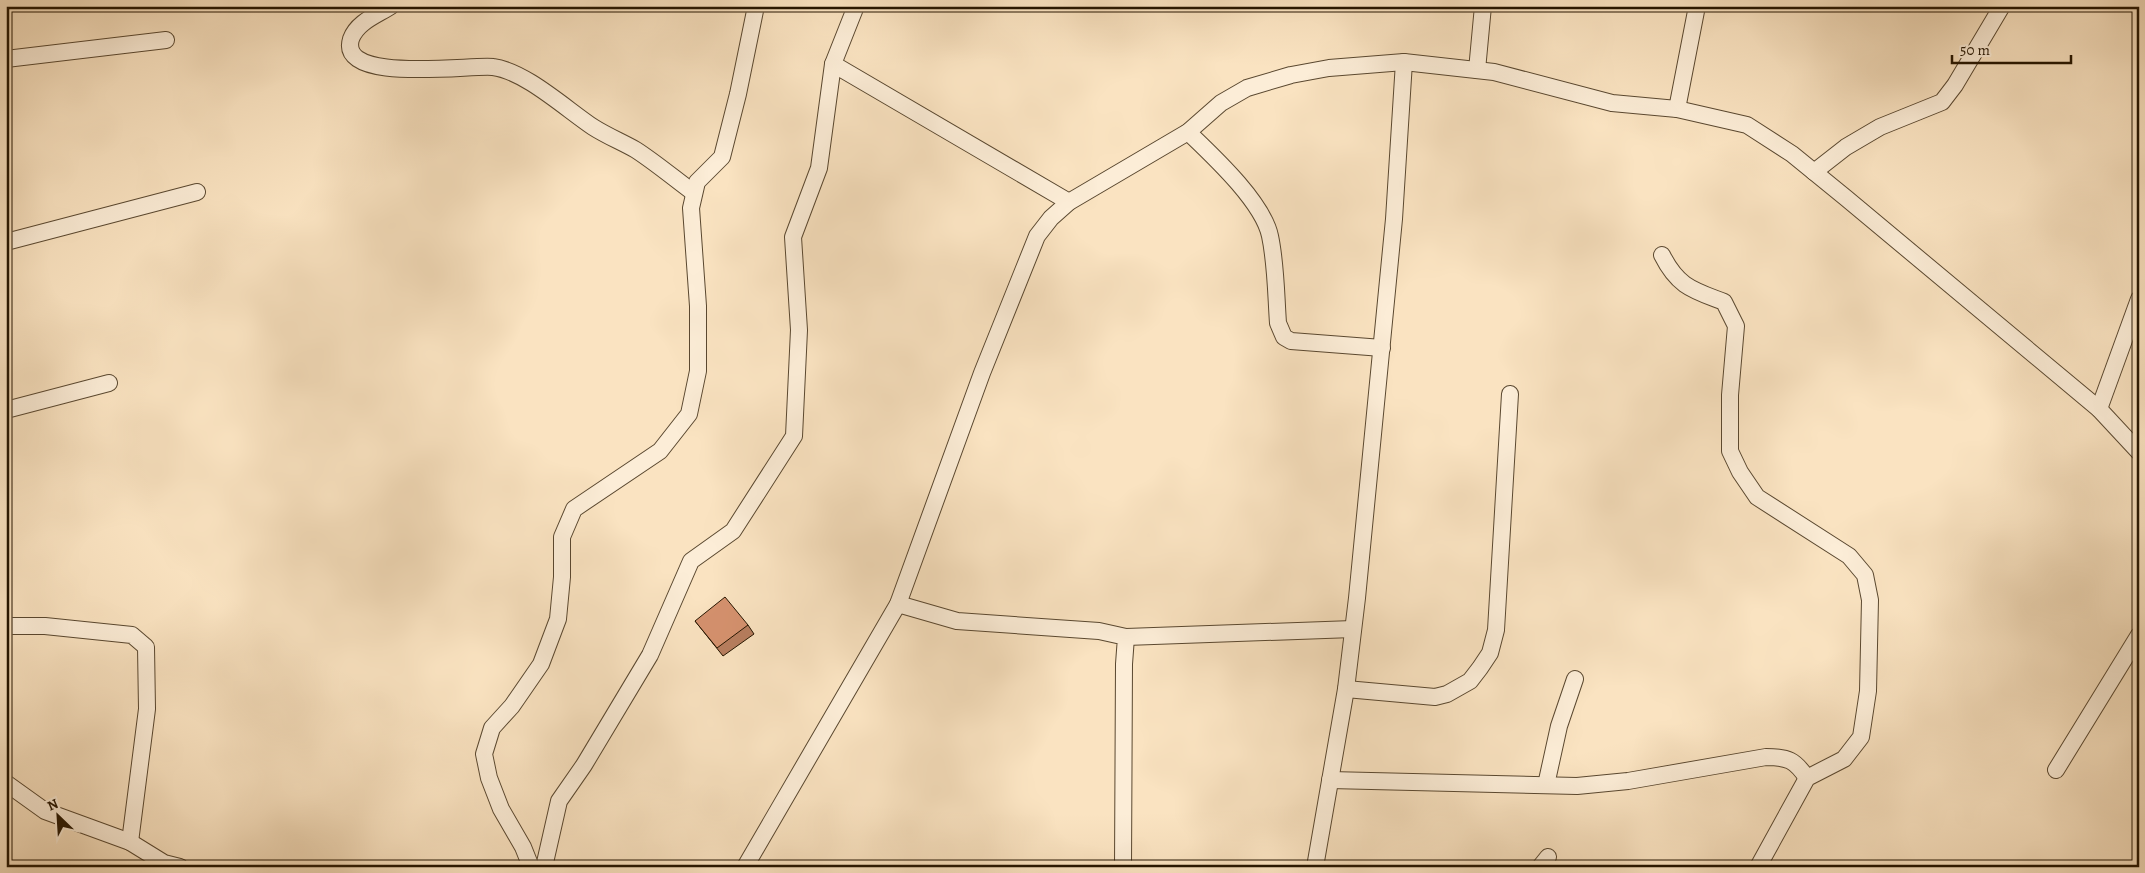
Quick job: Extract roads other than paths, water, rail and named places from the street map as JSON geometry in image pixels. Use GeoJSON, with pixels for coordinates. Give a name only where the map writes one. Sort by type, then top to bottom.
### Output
{"type":"FeatureCollection","features":[{"type":"Feature","properties":{"kind":"street"},"geometry":{"type":"LineString","coordinates":[[391,6],[359,25],[353,34],[350,42],[352,52],[361,60],[376,66],[401,70],[492,66],[510,70],[595,128],[636,150],[694,193]]}},
{"type":"Feature","properties":{"kind":"street"},"geometry":{"type":"LineString","coordinates":[[531,867],[523,847],[501,809],[488,778],[484,754],[492,728],[512,706],[541,664],[558,619],[562,577],[562,538],[574,509],[660,451],[689,414],[698,371],[698,306],[691,208],[697,182],[722,156],[738,94],[756,6]]}},
{"type":"Feature","properties":{"kind":"street"},"geometry":{"type":"LineString","coordinates":[[544,867],[558,801],[584,765],[650,655],[691,561],[733,531],[794,436],[799,330],[793,237],[819,168],[833,64],[856,6]]}},
{"type":"Feature","properties":{"kind":"street"},"geometry":{"type":"LineString","coordinates":[[1477,70],[1483,6]]}},
{"type":"Feature","properties":{"kind":"street"},"geometry":{"type":"LineString","coordinates":[[1677,109],[1697,6]]}},
{"type":"Feature","properties":{"kind":"street"},"geometry":{"type":"LineString","coordinates":[[1814,172],[1846,146],[1880,127],[1942,102],[1955,86],[2002,6]]}},
{"type":"Feature","properties":{"kind":"street"},"geometry":{"type":"LineString","coordinates":[[6,59],[166,40]]}},
{"type":"Feature","properties":{"kind":"street"},"geometry":{"type":"LineString","coordinates":[[1315,867],[1346,689],[1353,629],[1394,219],[1404,62]]}},
{"type":"Feature","properties":{"kind":"street"},"geometry":{"type":"LineString","coordinates":[[745,867],[898,604],[978,382],[1037,236],[1051,218],[1069,202],[1188,132],[1221,103],[1247,88],[1291,75],[1328,68],[1404,62],[1477,70],[1612,103],[1677,109],[1747,126],[1792,154],[2100,409],[2139,452]]}},
{"type":"Feature","properties":{"kind":"street"},"geometry":{"type":"LineString","coordinates":[[833,64],[1069,202]]}},
{"type":"Feature","properties":{"kind":"street"},"geometry":{"type":"LineString","coordinates":[[1188,132],[1212,154],[1265,220],[1270,235],[1278,323],[1284,337],[1292,341],[1382,348]]}},
{"type":"Feature","properties":{"kind":"street"},"geometry":{"type":"LineString","coordinates":[[6,242],[197,192]]}},
{"type":"Feature","properties":{"kind":"street"},"geometry":{"type":"LineString","coordinates":[[1662,255],[1669,269],[1687,287],[1724,302],[1736,326],[1730,395],[1730,451],[1740,472],[1757,496],[1849,556],[1865,575],[1870,600],[1869,682],[1861,737],[1844,759],[1807,778],[1758,867]]}},
{"type":"Feature","properties":{"kind":"street"},"geometry":{"type":"LineString","coordinates":[[2100,409],[2139,299]]}},
{"type":"Feature","properties":{"kind":"street"},"geometry":{"type":"LineString","coordinates":[[6,410],[109,383]]}},
{"type":"Feature","properties":{"kind":"street"},"geometry":{"type":"LineString","coordinates":[[1346,689],[1435,697],[1458,689],[1470,681],[1490,652],[1496,630],[1510,394]]}},
{"type":"Feature","properties":{"kind":"street"},"geometry":{"type":"LineString","coordinates":[[898,604],[956,621],[1099,631],[1126,636],[1353,629]]}},
{"type":"Feature","properties":{"kind":"street"},"geometry":{"type":"LineString","coordinates":[[6,626],[45,626],[132,635],[146,647],[147,709],[130,842]]}},
{"type":"Feature","properties":{"kind":"street"},"geometry":{"type":"LineString","coordinates":[[2056,770],[2139,635]]}},
{"type":"Feature","properties":{"kind":"street"},"geometry":{"type":"LineString","coordinates":[[1123,867],[1124,664],[1126,636]]}},
{"type":"Feature","properties":{"kind":"street"},"geometry":{"type":"LineString","coordinates":[[1546,785],[1559,726],[1575,680]]}},
{"type":"Feature","properties":{"kind":"street"},"geometry":{"type":"LineString","coordinates":[[1330,780],[1577,786],[1628,781],[1766,757],[1782,757],[1798,765],[1807,778]]}},
{"type":"Feature","properties":{"kind":"street"},"geometry":{"type":"LineString","coordinates":[[6,783],[45,811],[130,842],[163,865],[180,867]]}}]}
